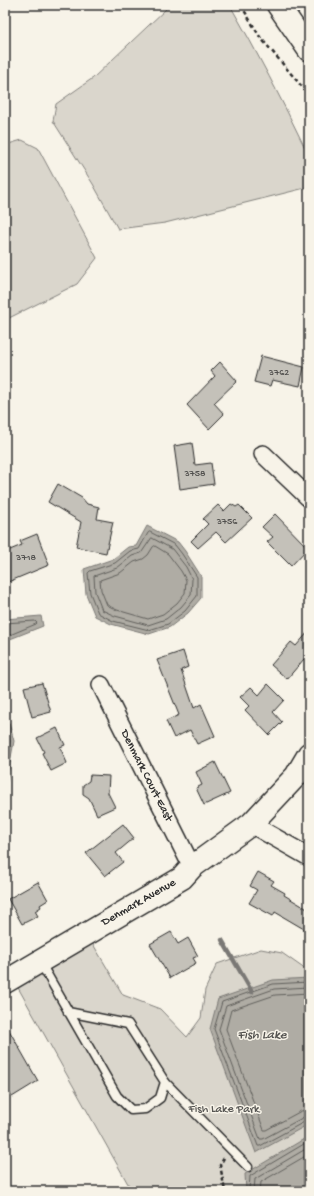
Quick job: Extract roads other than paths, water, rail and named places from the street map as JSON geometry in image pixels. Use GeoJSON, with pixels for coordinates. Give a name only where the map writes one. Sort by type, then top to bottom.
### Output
{"type":"FeatureCollection","features":[{"type":"Feature","properties":{"kind":"street"},"geometry":{"type":"LineString","coordinates":[[278,5],[309,50]]}},
{"type":"Feature","properties":{"kind":"street"},"geometry":{"type":"LineString","coordinates":[[264,454],[309,498]]}},
{"type":"Feature","properties":{"kind":"street","name":"Denmark Court East"},"geometry":{"type":"LineString","coordinates":[[100,685],[192,866]]}},
{"type":"Feature","properties":{"kind":"street","name":"Denmark Avenue"},"geometry":{"type":"LineString","coordinates":[[5,982],[182,878],[192,866],[251,824],[296,776],[309,754]]}},
{"type":"Feature","properties":{"kind":"street"},"geometry":{"type":"LineString","coordinates":[[251,824],[309,857]]}},
{"type":"Feature","properties":{"kind":"lane"},"geometry":{"type":"LineString","coordinates":[[40,962],[117,1096],[132,1110],[145,1109],[160,1098],[165,1082]]}},
{"type":"Feature","properties":{"kind":"lane"},"geometry":{"type":"LineString","coordinates":[[68,1012],[128,1024],[165,1082],[248,1167]]}},
{"type":"Feature","properties":{"kind":"water"},"geometry":{"type":"Polygon","coordinates":[[[147,526],[178,542],[201,576],[201,598],[188,613],[170,627],[149,634],[111,624],[95,616],[86,594],[84,569],[113,559],[128,547],[136,546],[147,526]]]}},
{"type":"Feature","properties":{"kind":"water"},"geometry":{"type":"Polygon","coordinates":[[[41,616],[43,626],[5,641],[5,619],[41,616]]]}},
{"type":"Feature","properties":{"kind":"water"},"geometry":{"type":"Polygon","coordinates":[[[5,709],[14,741],[5,791],[5,709]]]}},
{"type":"Feature","properties":{"kind":"water","name":"Fish Lake"},"geometry":{"type":"Polygon","coordinates":[[[309,978],[309,1124],[256,1153],[210,1029],[218,999],[273,980],[309,978]]]}},
{"type":"Feature","properties":{"kind":"water"},"geometry":{"type":"Polygon","coordinates":[[[309,1136],[309,1191],[246,1191],[245,1174],[309,1136]]]}},
{"type":"Feature","properties":{"kind":"waterway"},"geometry":{"type":"LineString","coordinates":[[222,940],[252,992]]}},
{"type":"Feature","properties":{"kind":"park label","name":"Fish Lake Park"},"geometry":{"type":"Point","coordinates":[224,1110]}}]}
